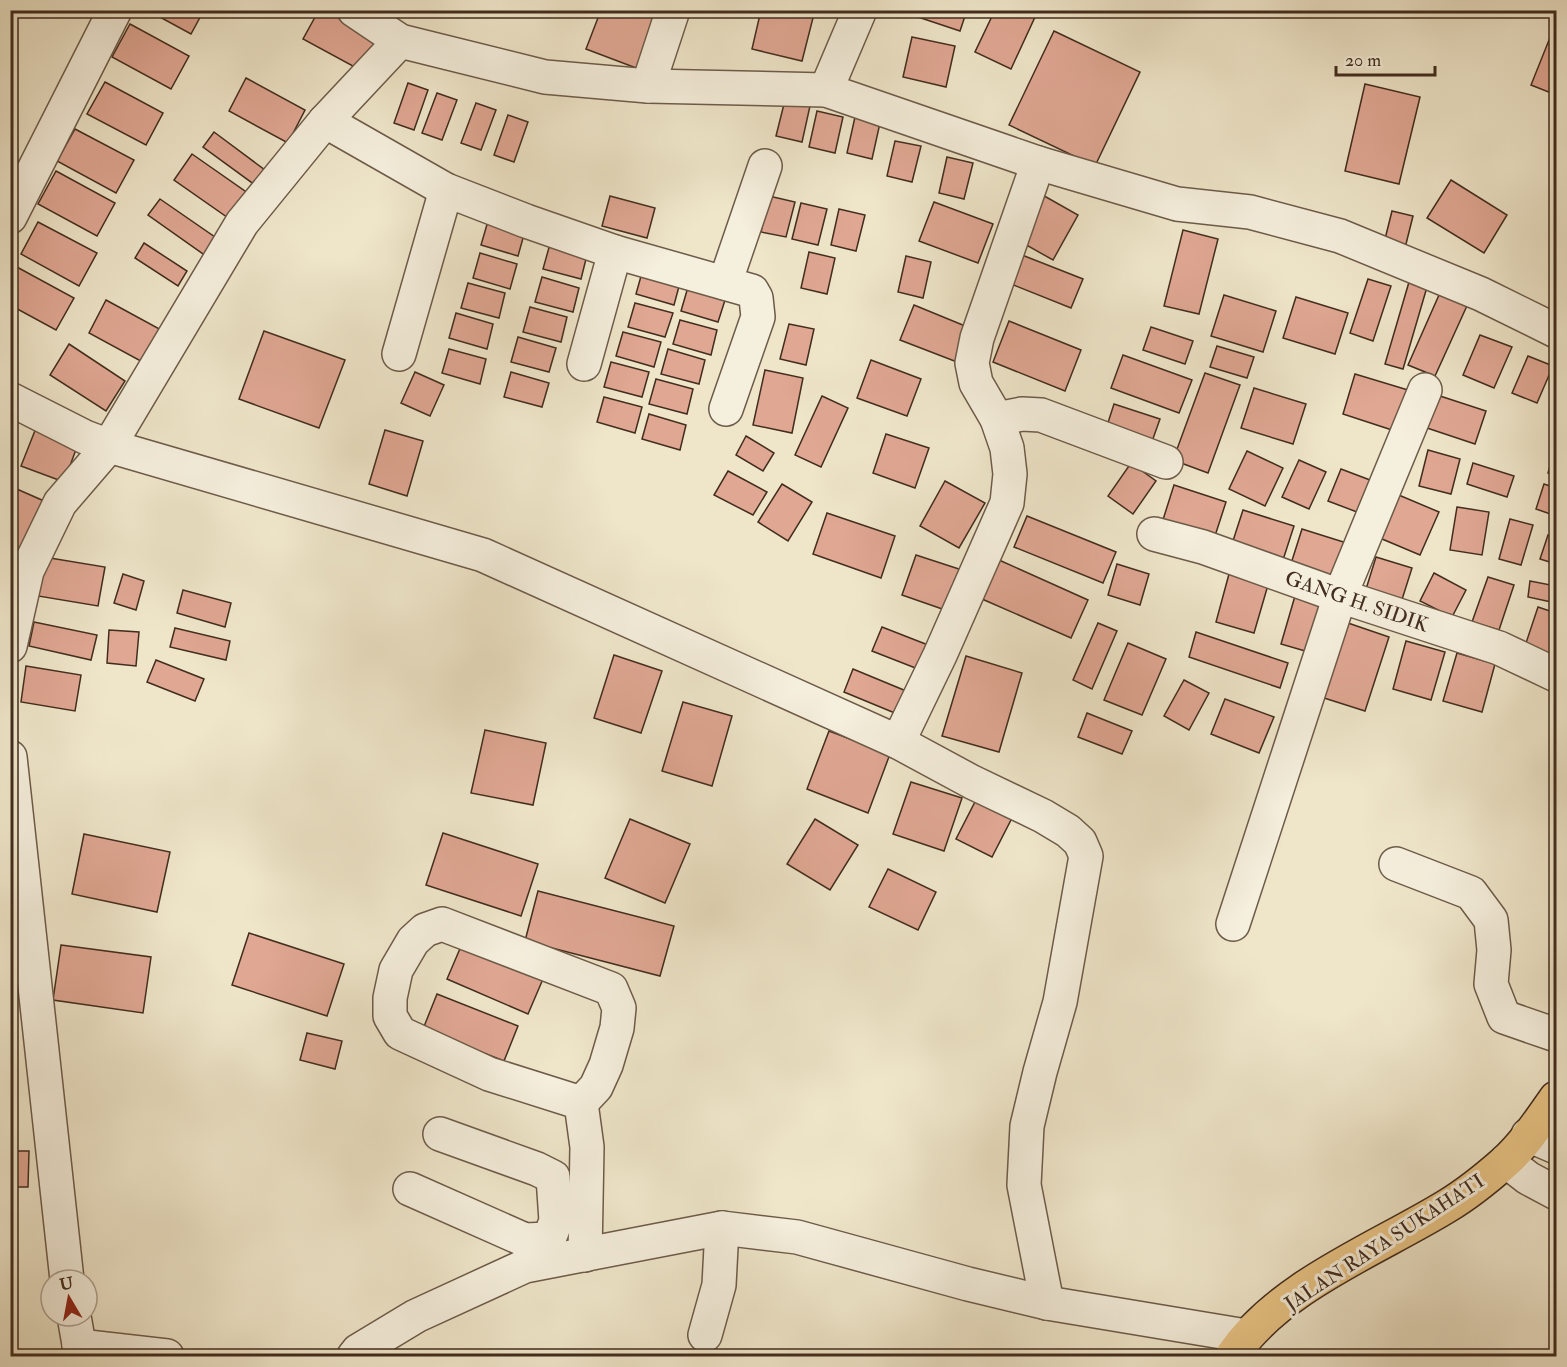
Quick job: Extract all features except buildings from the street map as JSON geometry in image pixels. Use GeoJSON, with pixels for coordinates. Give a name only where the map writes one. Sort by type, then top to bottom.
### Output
{"type":"FeatureCollection","features":[{"type":"Feature","properties":{"kind":"main road","name":"JALAN RAYA SUKAHATI"},"geometry":{"type":"LineString","coordinates":[[1239,1346],[1287,1302],[1340,1265],[1448,1205],[1506,1161],[1543,1141],[1557,1098]]}},
{"type":"Feature","properties":{"kind":"street"},"geometry":{"type":"LineString","coordinates":[[10,217],[115,10]]}},
{"type":"Feature","properties":{"kind":"street"},"geometry":{"type":"LineString","coordinates":[[354,10],[400,41],[545,77],[648,86],[826,90],[1038,163],[1176,204],[1250,212],[1340,236],[1481,294],[1557,331]]}},
{"type":"Feature","properties":{"kind":"street"},"geometry":{"type":"LineString","coordinates":[[648,86],[673,10]]}},
{"type":"Feature","properties":{"kind":"street"},"geometry":{"type":"LineString","coordinates":[[826,90],[860,10]]}},
{"type":"Feature","properties":{"kind":"street"},"geometry":{"type":"LineString","coordinates":[[10,645],[27,571],[60,503],[109,446],[242,223],[325,121],[400,41]]}},
{"type":"Feature","properties":{"kind":"street"},"geometry":{"type":"LineString","coordinates":[[325,121],[446,190],[615,252],[754,293],[758,317],[726,409]]}},
{"type":"Feature","properties":{"kind":"street"},"geometry":{"type":"LineString","coordinates":[[898,742],[940,655],[1007,503],[1010,474],[1007,448],[996,419],[976,383],[972,363],[977,338],[1038,163]]}},
{"type":"Feature","properties":{"kind":"street"},"geometry":{"type":"LineString","coordinates":[[725,283],[765,166]]}},
{"type":"Feature","properties":{"kind":"street"},"geometry":{"type":"LineString","coordinates":[[399,354],[446,190]]}},
{"type":"Feature","properties":{"kind":"street"},"geometry":{"type":"LineString","coordinates":[[584,364],[615,252]]}},
{"type":"Feature","properties":{"kind":"street"},"geometry":{"type":"LineString","coordinates":[[1233,924],[1340,596],[1425,390]]}},
{"type":"Feature","properties":{"kind":"street"},"geometry":{"type":"LineString","coordinates":[[11,398],[85,437],[109,446],[483,555],[898,742],[1068,831],[1080,842],[1086,856],[1060,1002],[1027,1126],[1024,1185],[1047,1303]]}},
{"type":"Feature","properties":{"kind":"street"},"geometry":{"type":"LineString","coordinates":[[996,419],[1022,414],[1047,416],[1166,462]]}},
{"type":"Feature","properties":{"kind":"street","name":"GANG H. SIDIK"},"geometry":{"type":"LineString","coordinates":[[1154,534],[1203,548],[1499,648],[1557,675]]}},
{"type":"Feature","properties":{"kind":"street"},"geometry":{"type":"LineString","coordinates":[[10,757],[66,1268]]}},
{"type":"Feature","properties":{"kind":"street"},"geometry":{"type":"LineString","coordinates":[[1396,864],[1471,893],[1491,920],[1494,950],[1491,984],[1504,1017],[1557,1035]]}},
{"type":"Feature","properties":{"kind":"street"},"geometry":{"type":"LineString","coordinates":[[564,1251],[587,1147],[582,1103],[596,1087],[606,1065],[617,1028],[619,1008],[611,989],[441,924],[425,930],[413,941],[396,970],[390,998],[390,1016],[400,1033],[489,1074],[582,1103]]}},
{"type":"Feature","properties":{"kind":"street"},"geometry":{"type":"LineString","coordinates":[[440,1134],[537,1169],[554,1178],[556,1221],[564,1251]]}},
{"type":"Feature","properties":{"kind":"street"},"geometry":{"type":"LineString","coordinates":[[1506,1161],[1528,1178],[1557,1193]]}},
{"type":"Feature","properties":{"kind":"street"},"geometry":{"type":"LineString","coordinates":[[410,1190],[525,1240],[564,1251]]}},
{"type":"Feature","properties":{"kind":"street"},"geometry":{"type":"LineString","coordinates":[[705,1335],[719,1286],[722,1228]]}},
{"type":"Feature","properties":{"kind":"street"},"geometry":{"type":"LineString","coordinates":[[354,1356],[358,1351],[416,1316],[525,1266],[564,1251],[722,1228],[797,1237],[968,1284],[1239,1346]]}},
{"type":"Feature","properties":{"kind":"street"},"geometry":{"type":"LineString","coordinates":[[78,1339],[167,1356]]}}]}
